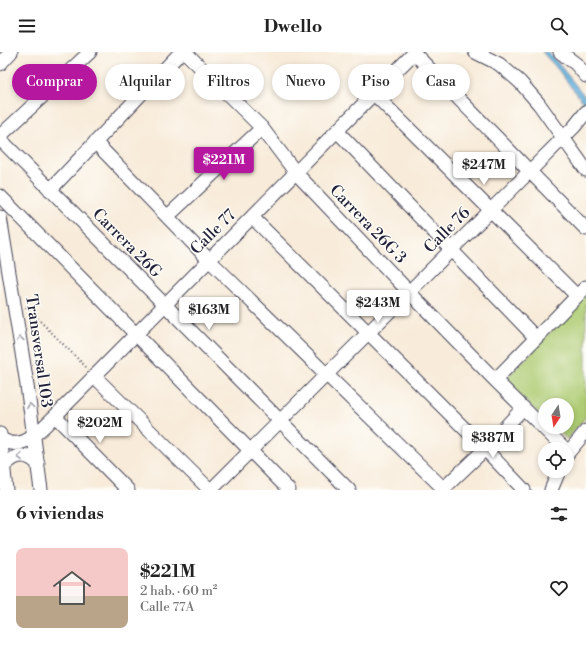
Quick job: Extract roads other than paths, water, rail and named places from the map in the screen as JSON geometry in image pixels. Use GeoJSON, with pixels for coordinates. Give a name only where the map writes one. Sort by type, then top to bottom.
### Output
{"type":"FeatureCollection","features":[{"type":"Feature","properties":{"kind":"street"},"geometry":{"type":"LineString","coordinates":[[0,64],[11,52]]}},
{"type":"Feature","properties":{"kind":"street"},"geometry":{"type":"LineString","coordinates":[[0,136],[90,52]]}},
{"type":"Feature","properties":{"kind":"street"},"geometry":{"type":"LineString","coordinates":[[50,190],[181,52]]}},
{"type":"Feature","properties":{"kind":"street","name":"Carrera 26G 3"},"geometry":{"type":"LineString","coordinates":[[185,52],[262,128],[296,173],[409,292],[557,442]]}},
{"type":"Feature","properties":{"kind":"street"},"geometry":{"type":"LineString","coordinates":[[415,52],[586,229]]}},
{"type":"Feature","properties":{"kind":"street","name":"Calle 77"},"geometry":{"type":"LineString","coordinates":[[403,64],[415,52]]}},
{"type":"Feature","properties":{"kind":"street"},"geometry":{"type":"LineString","coordinates":[[475,52],[499,64],[520,82],[539,104],[586,170]]}},
{"type":"Feature","properties":{"kind":"street"},"geometry":{"type":"LineString","coordinates":[[560,52],[577,58],[586,76]]}},
{"type":"Feature","properties":{"kind":"street","name":"Calle 77"},"geometry":{"type":"LineString","coordinates":[[0,438],[14,444],[22,443],[28,440],[55,416],[368,100]]}},
{"type":"Feature","properties":{"kind":"street"},"geometry":{"type":"LineString","coordinates":[[380,100],[577,296]]}},
{"type":"Feature","properties":{"kind":"street","name":"Calle 76"},"geometry":{"type":"LineString","coordinates":[[211,490],[574,127],[586,112]]}},
{"type":"Feature","properties":{"kind":"street"},"geometry":{"type":"LineString","coordinates":[[168,216],[262,128]]}},
{"type":"Feature","properties":{"kind":"street"},"geometry":{"type":"LineString","coordinates":[[337,131],[536,338]]}},
{"type":"Feature","properties":{"kind":"street","name":"Carrera 26G"},"geometry":{"type":"LineString","coordinates":[[0,140],[349,490]]}},
{"type":"Feature","properties":{"kind":"street"},"geometry":{"type":"LineString","coordinates":[[95,142],[210,260],[444,489],[485,449],[523,408]]}},
{"type":"Feature","properties":{"kind":"street"},"geometry":{"type":"LineString","coordinates":[[0,196],[289,490]]}},
{"type":"Feature","properties":{"kind":"street","name":"Transversal 103"},"geometry":{"type":"LineString","coordinates":[[0,217],[42,489]]}},
{"type":"Feature","properties":{"kind":"street"},"geometry":{"type":"LineString","coordinates":[[252,217],[369,332],[524,490]]}},
{"type":"Feature","properties":{"kind":"street"},"geometry":{"type":"LineString","coordinates":[[495,380],[586,287]]}},
{"type":"Feature","properties":{"kind":"street"},"geometry":{"type":"LineString","coordinates":[[94,376],[211,490]]}},
{"type":"Feature","properties":{"kind":"street"},"geometry":{"type":"LineString","coordinates":[[55,416],[128,490]]}},
{"type":"Feature","properties":{"kind":"street"},"geometry":{"type":"LineString","coordinates":[[574,444],[586,431]]}},
{"type":"Feature","properties":{"kind":"street"},"geometry":{"type":"LineString","coordinates":[[0,434],[2,468],[6,490]]}},
{"type":"Feature","properties":{"kind":"street"},"geometry":{"type":"LineString","coordinates":[[2,468],[12,458],[23,456],[38,464]]}},
{"type":"Feature","properties":{"kind":"street"},"geometry":{"type":"LineString","coordinates":[[551,490],[556,478]]}},
{"type":"Feature","properties":{"kind":"water"},"geometry":{"type":"Polygon","coordinates":[[[542,52],[548,52],[558,63],[586,98],[586,106],[555,66],[542,52]]]}}]}
